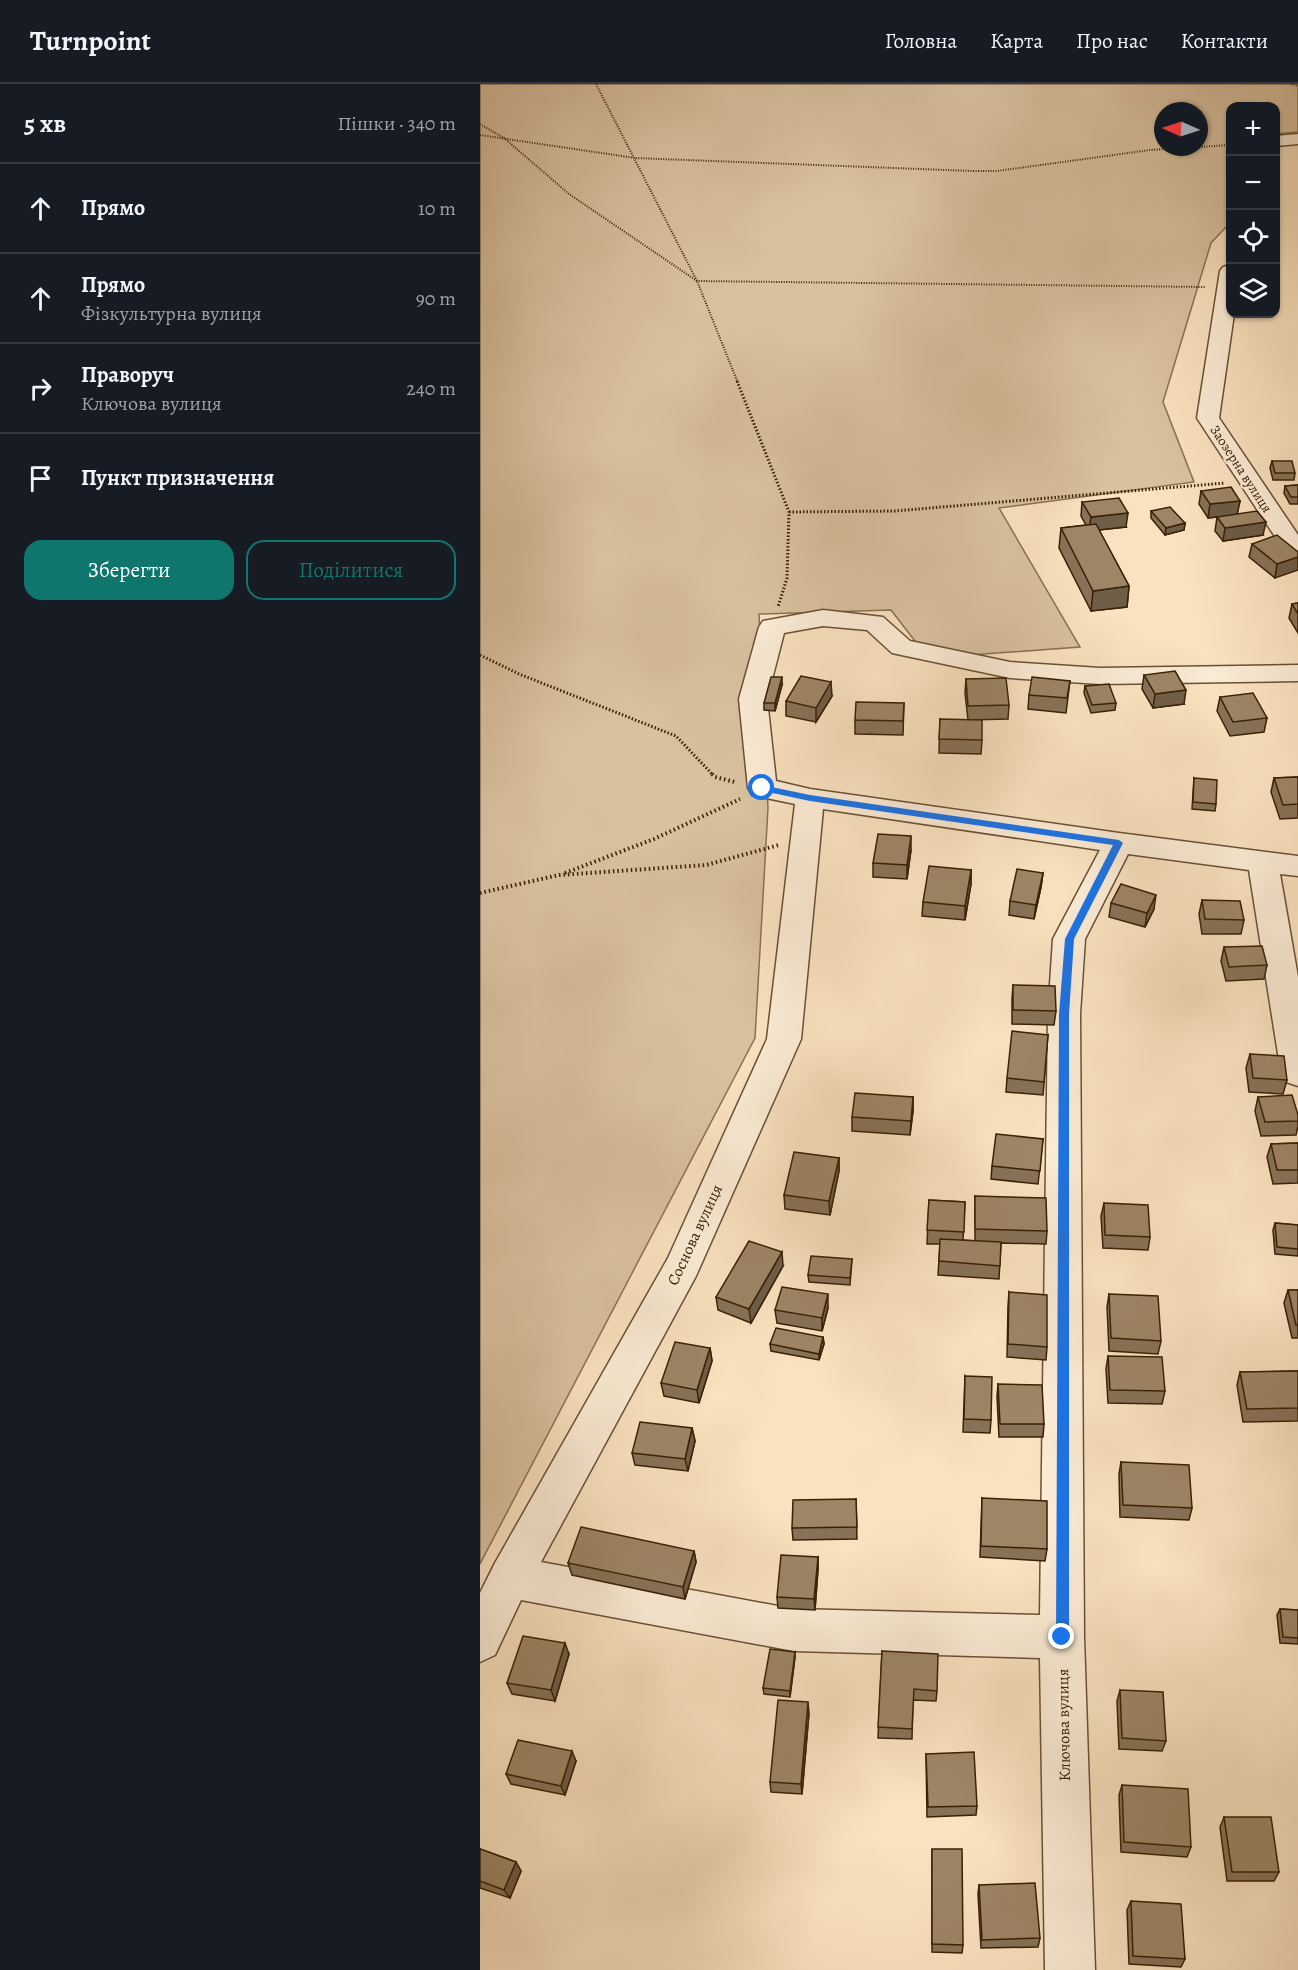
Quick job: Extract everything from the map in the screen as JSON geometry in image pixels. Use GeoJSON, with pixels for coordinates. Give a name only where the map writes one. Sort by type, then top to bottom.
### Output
{"type":"FeatureCollection","features":[{"type":"Feature","properties":{"kind":"street"},"geometry":{"type":"LineString","coordinates":[[1280,141],[1298,139]]}},
{"type":"Feature","properties":{"kind":"street","name":"Заозерна вулиця"},"geometry":{"type":"LineString","coordinates":[[1226,299],[1208,418],[1250,481],[1291,533],[1298,554]]}},
{"type":"Feature","properties":{"kind":"street"},"geometry":{"type":"LineString","coordinates":[[1298,673],[1100,676],[1010,670],[901,646],[874,623],[823,618],[772,627],[753,699],[762,788],[810,798],[1119,843],[1298,866]]}},
{"type":"Feature","properties":{"kind":"street","name":"Соснова вулиця"},"geometry":{"type":"LineString","coordinates":[[480,1640],[510,1577],[683,1265],[784,1039],[810,798]]}},
{"type":"Feature","properties":{"kind":"street","name":"Ключова вулиця"},"geometry":{"type":"LineString","coordinates":[[1070,1970],[1062,1637],[1064,1014],[1069,939],[1119,843]]}},
{"type":"Feature","properties":{"kind":"street"},"geometry":{"type":"LineString","coordinates":[[1263,863],[1298,1073]]}},
{"type":"Feature","properties":{"kind":"street"},"geometry":{"type":"LineString","coordinates":[[510,1577],[795,1630],[1062,1637]]}},
{"type":"Feature","properties":{"kind":"path"},"geometry":{"type":"LineString","coordinates":[[596,84],[697,281],[789,512],[786,578],[772,627]]}},
{"type":"Feature","properties":{"kind":"path"},"geometry":{"type":"LineString","coordinates":[[1291,84],[1298,86]]}},
{"type":"Feature","properties":{"kind":"path"},"geometry":{"type":"LineString","coordinates":[[480,124],[504,138],[569,194],[697,281],[1226,279]]}},
{"type":"Feature","properties":{"kind":"path"},"geometry":{"type":"LineString","coordinates":[[480,135],[635,158],[997,171],[1150,150],[1226,145]]}},
{"type":"Feature","properties":{"kind":"path"},"geometry":{"type":"LineString","coordinates":[[789,512],[895,511],[1250,481]]}},
{"type":"Feature","properties":{"kind":"path"},"geometry":{"type":"LineString","coordinates":[[480,656],[519,674],[676,736],[715,777],[762,788]]}},
{"type":"Feature","properties":{"kind":"path"},"geometry":{"type":"LineString","coordinates":[[480,893],[558,875],[625,851],[696,821],[762,788]]}},
{"type":"Feature","properties":{"kind":"path"},"geometry":{"type":"LineString","coordinates":[[558,875],[706,865],[806,837]]}},
{"type":"Feature","properties":{"kind":"shaded area"},"geometry":{"type":"Polygon","coordinates":[[[480,84],[1298,84],[1298,132],[1280,134],[1280,102],[1226,102],[1226,227],[1211,243],[1163,402],[1194,482],[999,508],[1080,647],[928,658],[891,610],[759,614],[768,808],[755,1038],[480,1564],[480,84]]]}},
{"type":"Feature","properties":{"kind":"building"},"geometry":{"type":"Polygon","coordinates":[[[1272,461],[1292,461],[1295,473],[1275,473],[1272,461]]]}},
{"type":"Feature","properties":{"kind":"building"},"geometry":{"type":"Polygon","coordinates":[[[1298,485],[1298,497],[1291,497],[1285,486],[1298,485]]]}},
{"type":"Feature","properties":{"kind":"building"},"geometry":{"type":"Polygon","coordinates":[[[1231,487],[1240,501],[1210,504],[1201,491],[1231,487]]]}},
{"type":"Feature","properties":{"kind":"building"},"geometry":{"type":"Polygon","coordinates":[[[1119,498],[1128,513],[1091,517],[1082,502],[1119,498]]]}},
{"type":"Feature","properties":{"kind":"building"},"geometry":{"type":"Polygon","coordinates":[[[1170,507],[1185,523],[1166,528],[1151,511],[1170,507]]]}},
{"type":"Feature","properties":{"kind":"building"},"geometry":{"type":"Polygon","coordinates":[[[1257,511],[1266,522],[1225,528],[1217,517],[1257,511]]]}},
{"type":"Feature","properties":{"kind":"building"},"geometry":{"type":"Polygon","coordinates":[[[1096,524],[1129,586],[1093,591],[1061,528],[1096,524]]]}},
{"type":"Feature","properties":{"kind":"building"},"geometry":{"type":"Polygon","coordinates":[[[1277,535],[1298,552],[1298,557],[1277,564],[1252,544],[1277,535]]]}},
{"type":"Feature","properties":{"kind":"building"},"geometry":{"type":"Polygon","coordinates":[[[1298,603],[1298,614],[1292,604],[1298,603]]]}},
{"type":"Feature","properties":{"kind":"building"},"geometry":{"type":"Polygon","coordinates":[[[1175,671],[1186,690],[1155,694],[1144,675],[1175,671]]]}},
{"type":"Feature","properties":{"kind":"building"},"geometry":{"type":"Polygon","coordinates":[[[801,676],[831,682],[816,708],[786,701],[801,676]]]}},
{"type":"Feature","properties":{"kind":"building"},"geometry":{"type":"Polygon","coordinates":[[[771,677],[782,677],[775,703],[764,703],[771,677]]]}},
{"type":"Feature","properties":{"kind":"building"},"geometry":{"type":"Polygon","coordinates":[[[1032,677],[1070,681],[1067,698],[1029,695],[1032,677]]]}},
{"type":"Feature","properties":{"kind":"building"},"geometry":{"type":"Polygon","coordinates":[[[1006,678],[1009,705],[968,706],[966,679],[1006,678]]]}},
{"type":"Feature","properties":{"kind":"building"},"geometry":{"type":"Polygon","coordinates":[[[1109,684],[1116,703],[1092,705],[1085,686],[1109,684]]]}},
{"type":"Feature","properties":{"kind":"building"},"geometry":{"type":"Polygon","coordinates":[[[1253,693],[1267,718],[1233,722],[1220,697],[1253,693]]]}},
{"type":"Feature","properties":{"kind":"building"},"geometry":{"type":"Polygon","coordinates":[[[856,702],[904,703],[903,721],[855,720],[856,702]]]}},
{"type":"Feature","properties":{"kind":"building"},"geometry":{"type":"Polygon","coordinates":[[[940,719],[982,720],[982,740],[939,739],[940,719]]]}},
{"type":"Feature","properties":{"kind":"building"},"geometry":{"type":"Polygon","coordinates":[[[1298,777],[1298,804],[1283,805],[1274,778],[1298,777]]]}},
{"type":"Feature","properties":{"kind":"building"},"geometry":{"type":"Polygon","coordinates":[[[1194,778],[1217,780],[1216,804],[1193,802],[1194,778]]]}},
{"type":"Feature","properties":{"kind":"building"},"geometry":{"type":"Polygon","coordinates":[[[878,834],[911,836],[907,865],[873,863],[878,834]]]}},
{"type":"Feature","properties":{"kind":"building"},"geometry":{"type":"Polygon","coordinates":[[[929,866],[971,870],[965,906],[923,902],[929,866]]]}},
{"type":"Feature","properties":{"kind":"building"},"geometry":{"type":"Polygon","coordinates":[[[1017,869],[1043,873],[1036,905],[1010,901],[1017,869]]]}},
{"type":"Feature","properties":{"kind":"building"},"geometry":{"type":"Polygon","coordinates":[[[1121,884],[1156,895],[1147,913],[1111,903],[1121,884]]]}},
{"type":"Feature","properties":{"kind":"building"},"geometry":{"type":"Polygon","coordinates":[[[1202,900],[1240,901],[1244,920],[1205,919],[1202,900]]]}},
{"type":"Feature","properties":{"kind":"building"},"geometry":{"type":"Polygon","coordinates":[[[1262,946],[1267,965],[1229,967],[1224,947],[1262,946]]]}},
{"type":"Feature","properties":{"kind":"building"},"geometry":{"type":"Polygon","coordinates":[[[1013,985],[1055,986],[1056,1011],[1013,1010],[1013,985]]]}},
{"type":"Feature","properties":{"kind":"building"},"geometry":{"type":"Polygon","coordinates":[[[1012,1031],[1048,1035],[1044,1082],[1007,1078],[1012,1031]]]}},
{"type":"Feature","properties":{"kind":"building"},"geometry":{"type":"Polygon","coordinates":[[[1250,1054],[1284,1056],[1287,1080],[1253,1078],[1250,1054]]]}},
{"type":"Feature","properties":{"kind":"building"},"geometry":{"type":"Polygon","coordinates":[[[855,1093],[913,1097],[911,1121],[852,1117],[855,1093]]]}},
{"type":"Feature","properties":{"kind":"building"},"geometry":{"type":"Polygon","coordinates":[[[1292,1095],[1298,1121],[1265,1122],[1258,1097],[1292,1095]]]}},
{"type":"Feature","properties":{"kind":"building"},"geometry":{"type":"Polygon","coordinates":[[[996,1134],[1043,1139],[1040,1171],[992,1166],[996,1134]]]}},
{"type":"Feature","properties":{"kind":"building"},"geometry":{"type":"Polygon","coordinates":[[[1298,1143],[1298,1170],[1277,1170],[1271,1144],[1298,1143]]]}},
{"type":"Feature","properties":{"kind":"building"},"geometry":{"type":"Polygon","coordinates":[[[794,1152],[839,1158],[829,1201],[784,1195],[794,1152]]]}},
{"type":"Feature","properties":{"kind":"building"},"geometry":{"type":"Polygon","coordinates":[[[975,1196],[1046,1198],[1047,1231],[975,1229],[975,1196]]]}},
{"type":"Feature","properties":{"kind":"building"},"geometry":{"type":"Polygon","coordinates":[[[929,1200],[965,1202],[964,1232],[927,1230],[929,1200]]]}},
{"type":"Feature","properties":{"kind":"building"},"geometry":{"type":"Polygon","coordinates":[[[1104,1203],[1148,1205],[1150,1237],[1105,1235],[1104,1203]]]}},
{"type":"Feature","properties":{"kind":"building"},"geometry":{"type":"Polygon","coordinates":[[[1275,1223],[1298,1225],[1298,1249],[1277,1247],[1275,1223]]]}},
{"type":"Feature","properties":{"kind":"building"},"geometry":{"type":"Polygon","coordinates":[[[940,1239],[1001,1242],[1000,1266],[939,1261],[940,1239]]]}},
{"type":"Feature","properties":{"kind":"building"},"geometry":{"type":"Polygon","coordinates":[[[749,1241],[782,1252],[749,1309],[716,1297],[749,1241]]]}},
{"type":"Feature","properties":{"kind":"building"},"geometry":{"type":"Polygon","coordinates":[[[811,1256],[852,1259],[850,1278],[808,1275],[811,1256]]]}},
{"type":"Feature","properties":{"kind":"building"},"geometry":{"type":"Polygon","coordinates":[[[782,1287],[828,1294],[822,1318],[775,1310],[782,1287]]]}},
{"type":"Feature","properties":{"kind":"building"},"geometry":{"type":"Polygon","coordinates":[[[1288,1290],[1298,1290],[1298,1325],[1296,1325],[1288,1290]]]}},
{"type":"Feature","properties":{"kind":"building"},"geometry":{"type":"Polygon","coordinates":[[[1009,1292],[1047,1295],[1047,1347],[1008,1344],[1009,1292]]]}},
{"type":"Feature","properties":{"kind":"building"},"geometry":{"type":"Polygon","coordinates":[[[1109,1294],[1158,1296],[1161,1341],[1111,1338],[1109,1294]]]}},
{"type":"Feature","properties":{"kind":"building"},"geometry":{"type":"Polygon","coordinates":[[[776,1328],[823,1337],[819,1354],[770,1344],[776,1328]]]}},
{"type":"Feature","properties":{"kind":"building"},"geometry":{"type":"Polygon","coordinates":[[[675,1342],[710,1348],[697,1390],[661,1383],[675,1342]]]}},
{"type":"Feature","properties":{"kind":"building"},"geometry":{"type":"Polygon","coordinates":[[[1108,1356],[1162,1357],[1165,1391],[1110,1390],[1108,1356]]]}},
{"type":"Feature","properties":{"kind":"building"},"geometry":{"type":"Polygon","coordinates":[[[1298,1371],[1298,1408],[1247,1409],[1240,1372],[1298,1371]]]}},
{"type":"Feature","properties":{"kind":"building"},"geometry":{"type":"Polygon","coordinates":[[[965,1376],[992,1377],[991,1420],[964,1419],[965,1376]]]}},
{"type":"Feature","properties":{"kind":"building"},"geometry":{"type":"Polygon","coordinates":[[[998,1384],[1042,1385],[1044,1424],[1000,1424],[998,1384]]]}},
{"type":"Feature","properties":{"kind":"building"},"geometry":{"type":"Polygon","coordinates":[[[640,1422],[692,1428],[685,1459],[632,1453],[640,1422]]]}},
{"type":"Feature","properties":{"kind":"building"},"geometry":{"type":"Polygon","coordinates":[[[1121,1462],[1189,1465],[1192,1508],[1123,1505],[1121,1462]]]}},
{"type":"Feature","properties":{"kind":"building"},"geometry":{"type":"Polygon","coordinates":[[[982,1498],[1047,1501],[1047,1549],[981,1546],[982,1498]]]}},
{"type":"Feature","properties":{"kind":"building"},"geometry":{"type":"Polygon","coordinates":[[[856,1499],[857,1527],[792,1528],[793,1500],[856,1499]]]}},
{"type":"Feature","properties":{"kind":"building"},"geometry":{"type":"Polygon","coordinates":[[[581,1527],[694,1551],[683,1587],[568,1563],[581,1527]]]}},
{"type":"Feature","properties":{"kind":"building"},"geometry":{"type":"Polygon","coordinates":[[[781,1555],[818,1557],[814,1599],[777,1597],[781,1555]]]}},
{"type":"Feature","properties":{"kind":"building"},"geometry":{"type":"Polygon","coordinates":[[[1280,1609],[1298,1610],[1298,1638],[1283,1637],[1280,1609]]]}},
{"type":"Feature","properties":{"kind":"building"},"geometry":{"type":"Polygon","coordinates":[[[523,1636],[565,1643],[551,1690],[507,1683],[523,1636]]]}},
{"type":"Feature","properties":{"kind":"building"},"geometry":{"type":"Polygon","coordinates":[[[770,1649],[795,1652],[790,1691],[763,1688],[770,1649]]]}},
{"type":"Feature","properties":{"kind":"building"},"geometry":{"type":"Polygon","coordinates":[[[882,1651],[938,1654],[937,1691],[914,1689],[912,1729],[878,1727],[882,1651]]]}},
{"type":"Feature","properties":{"kind":"building"},"geometry":{"type":"Polygon","coordinates":[[[1120,1690],[1163,1692],[1166,1741],[1122,1738],[1120,1690]]]}},
{"type":"Feature","properties":{"kind":"building"},"geometry":{"type":"Polygon","coordinates":[[[778,1700],[808,1702],[801,1784],[770,1782],[778,1700]]]}},
{"type":"Feature","properties":{"kind":"building"},"geometry":{"type":"Polygon","coordinates":[[[518,1740],[572,1751],[561,1786],[506,1774],[518,1740]]]}},
{"type":"Feature","properties":{"kind":"building"},"geometry":{"type":"Polygon","coordinates":[[[974,1752],[977,1806],[928,1807],[926,1754],[974,1752]]]}},
{"type":"Feature","properties":{"kind":"building"},"geometry":{"type":"Polygon","coordinates":[[[1122,1785],[1188,1789],[1191,1847],[1124,1842],[1122,1785]]]}},
{"type":"Feature","properties":{"kind":"building"},"geometry":{"type":"Polygon","coordinates":[[[1224,1817],[1271,1817],[1279,1872],[1232,1872],[1224,1817]]]}},
{"type":"Feature","properties":{"kind":"building"},"geometry":{"type":"Polygon","coordinates":[[[480,1849],[516,1862],[504,1890],[480,1881],[480,1849]]]}},
{"type":"Feature","properties":{"kind":"building"},"geometry":{"type":"Polygon","coordinates":[[[932,1849],[962,1849],[963,1945],[932,1944],[932,1849]]]}},
{"type":"Feature","properties":{"kind":"building"},"geometry":{"type":"Polygon","coordinates":[[[1035,1883],[1040,1938],[982,1940],[979,1885],[1035,1883]]]}},
{"type":"Feature","properties":{"kind":"building"},"geometry":{"type":"Polygon","coordinates":[[[1131,1901],[1181,1904],[1185,1959],[1133,1956],[1131,1901]]]}},
{"type":"Feature","properties":{"kind":"route"},"geometry":{"type":"LineString","coordinates":[[762,788],[810,798],[1119,843],[1069,939],[1064,1014],[1062,1637]]}}]}
